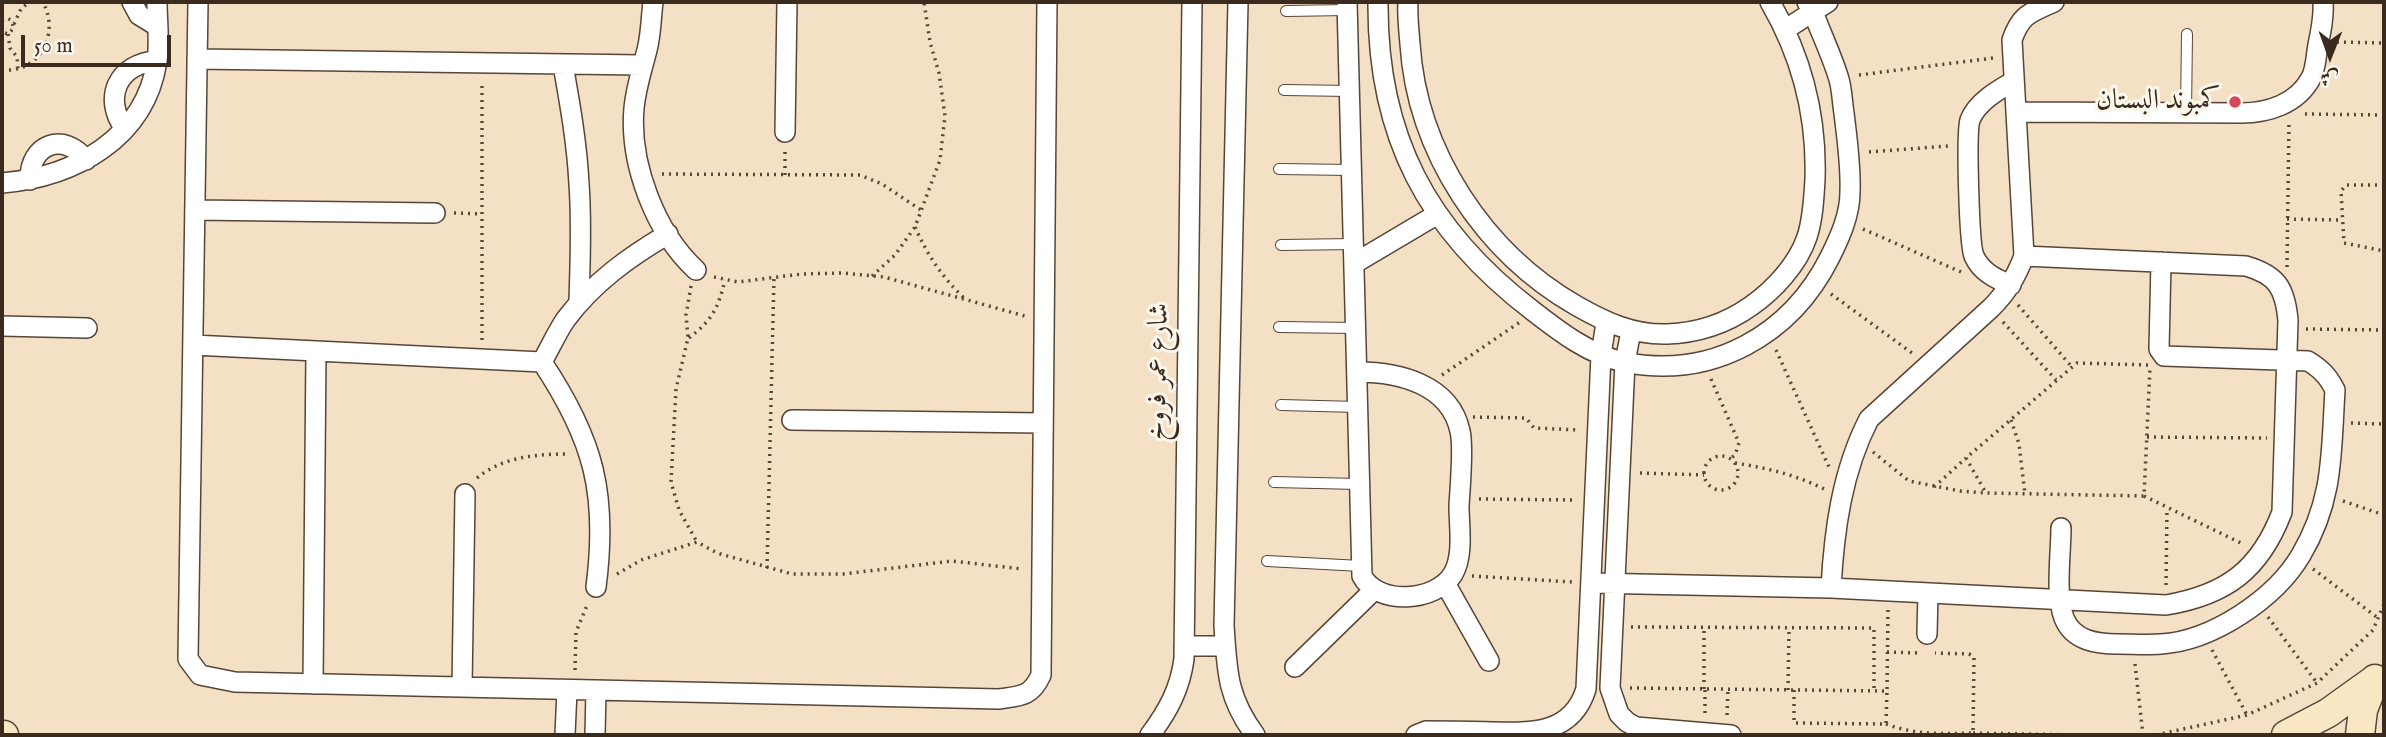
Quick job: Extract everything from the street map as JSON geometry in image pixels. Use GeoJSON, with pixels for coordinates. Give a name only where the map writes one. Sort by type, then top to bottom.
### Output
{"type":"FeatureCollection","features":[{"type":"Feature","properties":{"kind":"main road"},"geometry":{"type":"LineString","coordinates":[[2286,735],[2328,713],[2379,672]]}},
{"type":"Feature","properties":{"kind":"main road"},"geometry":{"type":"LineString","coordinates":[[2360,735],[2363,710],[2379,672]]}},
{"type":"Feature","properties":{"kind":"street"},"geometry":{"type":"LineString","coordinates":[[132,2],[139,15],[157,26]]}},
{"type":"Feature","properties":{"kind":"street"},"geometry":{"type":"LineString","coordinates":[[2,183],[30,180],[56,173],[93,157],[125,130],[145,98],[157,61],[157,2]]}},
{"type":"Feature","properties":{"kind":"street"},"geometry":{"type":"LineString","coordinates":[[198,2],[188,659],[200,675],[235,682],[999,699],[1022,696],[1035,688],[1041,675],[1047,2]]}},
{"type":"Feature","properties":{"kind":"street"},"geometry":{"type":"LineString","coordinates":[[653,2],[648,48],[638,79],[634,110],[635,143],[651,203],[668,234],[696,270]]}},
{"type":"Feature","properties":{"kind":"street"},"geometry":{"type":"LineString","coordinates":[[785,132],[787,2]]}},
{"type":"Feature","properties":{"kind":"street","name":"شارع عمر فروخ"},"geometry":{"type":"LineString","coordinates":[[1150,735],[1171,704],[1181,681],[1184,646],[1192,2]]}},
{"type":"Feature","properties":{"kind":"street"},"geometry":{"type":"LineString","coordinates":[[1238,2],[1226,646],[1229,685],[1241,717],[1255,735]]}},
{"type":"Feature","properties":{"kind":"street"},"geometry":{"type":"LineString","coordinates":[[1378,2],[1383,83],[1395,129],[1413,173],[1436,215],[1471,257],[1511,294],[1554,328],[1601,355],[1625,362],[1664,366],[1703,361],[1740,349],[1768,332],[1802,302],[1842,233],[1851,194],[1849,154],[1839,78],[1816,5],[1786,29]]}},
{"type":"Feature","properties":{"kind":"street"},"geometry":{"type":"LineString","coordinates":[[1408,2],[1411,66],[1424,120],[1446,171],[1476,218],[1513,260],[1557,295],[1606,323],[1630,331],[1667,334],[1702,329],[1736,316],[1765,296],[1790,269],[1807,237],[1814,195],[1815,140],[1811,108],[1801,66],[1786,29],[1770,2]]}},
{"type":"Feature","properties":{"kind":"street"},"geometry":{"type":"LineString","coordinates":[[1831,588],[1835,528],[1869,419],[1991,308],[2009,288],[2024,256],[2012,40],[2018,24],[2026,14],[2054,2]]}},
{"type":"Feature","properties":{"kind":"street"},"geometry":{"type":"LineString","coordinates":[[2016,112],[2258,113],[2289,107],[2312,76],[2324,15],[2323,2]]}},
{"type":"Feature","properties":{"kind":"street"},"geometry":{"type":"LineString","coordinates":[[1348,6],[1358,372],[1360,566],[1366,584],[1373,591],[1382,594],[1410,596],[1437,590],[1449,579],[1459,554],[1460,431],[1454,416],[1426,386],[1393,373],[1358,372]]}},
{"type":"Feature","properties":{"kind":"street"},"geometry":{"type":"LineString","coordinates":[[197,59],[642,65]]}},
{"type":"Feature","properties":{"kind":"street"},"geometry":{"type":"LineString","coordinates":[[125,130],[114,111],[115,89],[127,71],[146,61],[157,61]]}},
{"type":"Feature","properties":{"kind":"street"},"geometry":{"type":"LineString","coordinates":[[563,65],[579,184],[579,303]]}},
{"type":"Feature","properties":{"kind":"street"},"geometry":{"type":"LineString","coordinates":[[2009,288],[1989,275],[1974,257],[1969,233],[1970,121],[1981,104],[1996,90],[2014,81]]}},
{"type":"Feature","properties":{"kind":"street"},"geometry":{"type":"LineString","coordinates":[[30,180],[33,159],[49,146],[70,146],[86,160]]}},
{"type":"Feature","properties":{"kind":"street"},"geometry":{"type":"LineString","coordinates":[[195,210],[435,213]]}},
{"type":"Feature","properties":{"kind":"street"},"geometry":{"type":"LineString","coordinates":[[1354,253],[1436,215]]}},
{"type":"Feature","properties":{"kind":"street"},"geometry":{"type":"LineString","coordinates":[[542,362],[565,321],[595,285],[631,256],[668,234]]}},
{"type":"Feature","properties":{"kind":"street"},"geometry":{"type":"LineString","coordinates":[[1591,583],[1831,588],[2166,605],[2192,601],[2215,592],[2235,578],[2272,539],[2282,512],[2288,328],[2286,301],[2277,282],[2262,271],[2246,266],[2024,256]]}},
{"type":"Feature","properties":{"kind":"street"},"geometry":{"type":"LineString","coordinates":[[2061,528],[2060,600],[2064,620],[2077,635],[2096,644],[2163,645],[2203,634],[2240,616],[2273,590],[2299,558],[2318,522],[2329,482],[2335,390],[2329,378],[2308,361],[2164,356],[2159,349],[2161,262]]}},
{"type":"Feature","properties":{"kind":"street"},"geometry":{"type":"LineString","coordinates":[[1416,735],[1426,730],[1526,733],[1544,730],[1560,723],[1574,712],[1582,701],[1586,689],[1601,355],[1606,323]]}},
{"type":"Feature","properties":{"kind":"street"},"geometry":{"type":"LineString","coordinates":[[2,326],[87,328]]}},
{"type":"Feature","properties":{"kind":"street"},"geometry":{"type":"LineString","coordinates":[[1630,331],[1625,362],[1610,688],[1619,714],[1636,727],[1729,735]]}},
{"type":"Feature","properties":{"kind":"street"},"geometry":{"type":"LineString","coordinates":[[193,345],[542,362]]}},
{"type":"Feature","properties":{"kind":"street"},"geometry":{"type":"LineString","coordinates":[[313,684],[316,351]]}},
{"type":"Feature","properties":{"kind":"street"},"geometry":{"type":"LineString","coordinates":[[542,362],[563,394],[590,454],[601,507],[601,547],[596,587]]}},
{"type":"Feature","properties":{"kind":"street"},"geometry":{"type":"LineString","coordinates":[[792,420],[1043,423]]}},
{"type":"Feature","properties":{"kind":"street"},"geometry":{"type":"LineString","coordinates":[[462,688],[465,494]]}},
{"type":"Feature","properties":{"kind":"street"},"geometry":{"type":"LineString","coordinates":[[1449,579],[1489,661]]}},
{"type":"Feature","properties":{"kind":"street"},"geometry":{"type":"LineString","coordinates":[[1295,667],[1373,591]]}},
{"type":"Feature","properties":{"kind":"street"},"geometry":{"type":"LineString","coordinates":[[1927,634],[1928,593]]}},
{"type":"Feature","properties":{"kind":"street"},"geometry":{"type":"LineString","coordinates":[[1184,646],[1226,646]]}},
{"type":"Feature","properties":{"kind":"street"},"geometry":{"type":"LineString","coordinates":[[565,735],[571,690]]}},
{"type":"Feature","properties":{"kind":"street"},"geometry":{"type":"LineString","coordinates":[[595,735],[596,691]]}},
{"type":"Feature","properties":{"kind":"lane"},"geometry":{"type":"LineString","coordinates":[[1286,11],[1348,6]]}},
{"type":"Feature","properties":{"kind":"lane"},"geometry":{"type":"LineString","coordinates":[[2186,113],[2187,34]]}},
{"type":"Feature","properties":{"kind":"lane"},"geometry":{"type":"LineString","coordinates":[[1284,90],[1350,91]]}},
{"type":"Feature","properties":{"kind":"lane"},"geometry":{"type":"LineString","coordinates":[[1279,169],[1352,170]]}},
{"type":"Feature","properties":{"kind":"lane"},"geometry":{"type":"LineString","coordinates":[[1281,245],[1354,253]]}},
{"type":"Feature","properties":{"kind":"lane"},"geometry":{"type":"LineString","coordinates":[[1279,327],[1357,328]]}},
{"type":"Feature","properties":{"kind":"lane"},"geometry":{"type":"LineString","coordinates":[[1281,405],[1358,407]]}},
{"type":"Feature","properties":{"kind":"lane"},"geometry":{"type":"LineString","coordinates":[[1274,482],[1359,484]]}},
{"type":"Feature","properties":{"kind":"lane"},"geometry":{"type":"LineString","coordinates":[[1267,561],[1360,566]]}},
{"type":"Feature","properties":{"kind":"path"},"geometry":{"type":"LineString","coordinates":[[8,34],[14,28],[21,9],[29,2]]}},
{"type":"Feature","properties":{"kind":"path"},"geometry":{"type":"LineString","coordinates":[[2,70],[19,69],[38,57],[49,37],[49,13],[43,2]]}},
{"type":"Feature","properties":{"kind":"path"},"geometry":{"type":"LineString","coordinates":[[872,276],[895,255],[915,227],[940,160],[945,116],[924,2]]}},
{"type":"Feature","properties":{"kind":"path"},"geometry":{"type":"LineString","coordinates":[[2,20],[7,18],[14,24]]}},
{"type":"Feature","properties":{"kind":"path"},"geometry":{"type":"LineString","coordinates":[[2,32],[8,34]]}},
{"type":"Feature","properties":{"kind":"path"},"geometry":{"type":"LineString","coordinates":[[8,34],[10,48],[17,57],[19,69]]}},
{"type":"Feature","properties":{"kind":"path"},"geometry":{"type":"LineString","coordinates":[[2319,42],[2384,43]]}},
{"type":"Feature","properties":{"kind":"path"},"geometry":{"type":"LineString","coordinates":[[1839,78],[2013,55]]}},
{"type":"Feature","properties":{"kind":"path"},"geometry":{"type":"LineString","coordinates":[[482,64],[482,359]]}},
{"type":"Feature","properties":{"kind":"path"},"geometry":{"type":"LineString","coordinates":[[2286,301],[2289,107],[2384,115]]}},
{"type":"Feature","properties":{"kind":"path"},"geometry":{"type":"LineString","coordinates":[[785,132],[785,175]]}},
{"type":"Feature","properties":{"kind":"path"},"geometry":{"type":"LineString","coordinates":[[1849,154],[1970,144]]}},
{"type":"Feature","properties":{"kind":"path"},"geometry":{"type":"LineString","coordinates":[[642,174],[860,175],[882,184],[921,210]]}},
{"type":"Feature","properties":{"kind":"path"},"geometry":{"type":"LineString","coordinates":[[2384,185],[2344,186],[2341,191],[2342,239],[2345,244],[2384,251]]}},
{"type":"Feature","properties":{"kind":"path"},"geometry":{"type":"LineString","coordinates":[[435,213],[482,214]]}},
{"type":"Feature","properties":{"kind":"path"},"geometry":{"type":"LineString","coordinates":[[2287,219],[2342,220]]}},
{"type":"Feature","properties":{"kind":"path"},"geometry":{"type":"LineString","coordinates":[[1845,221],[1969,275]]}},
{"type":"Feature","properties":{"kind":"path"},"geometry":{"type":"LineString","coordinates":[[915,227],[944,278],[966,299]]}},
{"type":"Feature","properties":{"kind":"path"},"geometry":{"type":"LineString","coordinates":[[1042,572],[952,561],[813,576],[767,568],[717,553],[697,542],[678,510],[671,482],[676,389],[688,338],[686,316],[689,292],[696,270],[738,282],[816,274],[884,277],[1044,321]]}},
{"type":"Feature","properties":{"kind":"path"},"geometry":{"type":"LineString","coordinates":[[767,568],[774,277]]}},
{"type":"Feature","properties":{"kind":"path"},"geometry":{"type":"LineString","coordinates":[[688,338],[707,323],[720,303],[725,280]]}},
{"type":"Feature","properties":{"kind":"path"},"geometry":{"type":"LineString","coordinates":[[1815,282],[1928,365]]}},
{"type":"Feature","properties":{"kind":"path"},"geometry":{"type":"LineString","coordinates":[[2009,288],[2072,367]]}},
{"type":"Feature","properties":{"kind":"path"},"geometry":{"type":"LineString","coordinates":[[1991,308],[2056,380]]}},
{"type":"Feature","properties":{"kind":"path"},"geometry":{"type":"LineString","coordinates":[[1426,386],[1534,312]]}},
{"type":"Feature","properties":{"kind":"path"},"geometry":{"type":"LineString","coordinates":[[2288,328],[2384,330]]}},
{"type":"Feature","properties":{"kind":"path"},"geometry":{"type":"LineString","coordinates":[[1768,332],[1843,498]]}},
{"type":"Feature","properties":{"kind":"path"},"geometry":{"type":"LineString","coordinates":[[1703,361],[1739,443],[1735,455],[1730,459]]}},
{"type":"Feature","properties":{"kind":"path"},"geometry":{"type":"LineString","coordinates":[[1934,487],[2077,363],[2150,365],[2144,496]]}},
{"type":"Feature","properties":{"kind":"path"},"geometry":{"type":"LineString","coordinates":[[1454,416],[1526,418],[1534,428],[1598,430]]}},
{"type":"Feature","properties":{"kind":"path"},"geometry":{"type":"LineString","coordinates":[[2011,419],[2019,444],[2025,494]]}},
{"type":"Feature","properties":{"kind":"path"},"geometry":{"type":"LineString","coordinates":[[2333,423],[2384,425]]}},
{"type":"Feature","properties":{"kind":"path"},"geometry":{"type":"LineString","coordinates":[[2147,436],[2284,439]]}},
{"type":"Feature","properties":{"kind":"path"},"geometry":{"type":"LineString","coordinates":[[1860,441],[1909,481],[1986,493],[2144,496],[2261,553]]}},
{"type":"Feature","properties":{"kind":"path"},"geometry":{"type":"LineString","coordinates":[[465,494],[475,480],[489,468],[505,461],[562,454],[590,454]]}},
{"type":"Feature","properties":{"kind":"path"},"geometry":{"type":"LineString","coordinates":[[1735,463],[1739,475],[1728,490],[1721,491],[1710,486],[1704,475],[1707,463],[1724,456],[1735,463],[1773,469],[1809,481],[1843,498]]}},
{"type":"Feature","properties":{"kind":"path"},"geometry":{"type":"LineString","coordinates":[[1966,458],[1986,493]]}},
{"type":"Feature","properties":{"kind":"path"},"geometry":{"type":"LineString","coordinates":[[1620,473],[1704,475]]}},
{"type":"Feature","properties":{"kind":"path"},"geometry":{"type":"LineString","coordinates":[[2325,495],[2384,515]]}},
{"type":"Feature","properties":{"kind":"path"},"geometry":{"type":"LineString","coordinates":[[1460,499],[1595,500]]}},
{"type":"Feature","properties":{"kind":"path"},"geometry":{"type":"LineString","coordinates":[[2166,605],[2167,508]]}},
{"type":"Feature","properties":{"kind":"path"},"geometry":{"type":"LineString","coordinates":[[571,690],[576,632],[596,587],[641,560],[697,542]]}},
{"type":"Feature","properties":{"kind":"path"},"geometry":{"type":"LineString","coordinates":[[2299,558],[2378,618]]}},
{"type":"Feature","properties":{"kind":"path"},"geometry":{"type":"LineString","coordinates":[[1449,579],[1591,583]]}},
{"type":"Feature","properties":{"kind":"path"},"geometry":{"type":"LineString","coordinates":[[1886,724],[1889,591]]}},
{"type":"Feature","properties":{"kind":"path"},"geometry":{"type":"LineString","coordinates":[[2257,602],[2317,683]]}},
{"type":"Feature","properties":{"kind":"path"},"geometry":{"type":"LineString","coordinates":[[2156,735],[2247,715],[2317,683],[2373,630],[2384,604]]}},
{"type":"Feature","properties":{"kind":"path"},"geometry":{"type":"LineString","coordinates":[[1613,627],[1874,628],[1874,691]]}},
{"type":"Feature","properties":{"kind":"path"},"geometry":{"type":"LineString","coordinates":[[1704,628],[1705,733]]}},
{"type":"Feature","properties":{"kind":"path"},"geometry":{"type":"LineString","coordinates":[[1788,690],[1789,628]]}},
{"type":"Feature","properties":{"kind":"path"},"geometry":{"type":"LineString","coordinates":[[2203,634],[2247,715]]}},
{"type":"Feature","properties":{"kind":"path"},"geometry":{"type":"LineString","coordinates":[[2133,644],[2143,735]]}},
{"type":"Feature","properties":{"kind":"path"},"geometry":{"type":"LineString","coordinates":[[1887,652],[1972,656],[1973,733]]}},
{"type":"Feature","properties":{"kind":"path"},"geometry":{"type":"LineString","coordinates":[[1610,688],[1887,691]]}},
{"type":"Feature","properties":{"kind":"path"},"geometry":{"type":"LineString","coordinates":[[1728,689],[1729,735]]}},
{"type":"Feature","properties":{"kind":"path"},"geometry":{"type":"LineString","coordinates":[[1794,690],[1794,723],[1886,724],[1927,734],[2078,735]]}},
{"type":"Feature","properties":{"kind":"place","name":"كمبوند البستان"},"geometry":{"type":"Point","coordinates":[2235,102]}}]}
